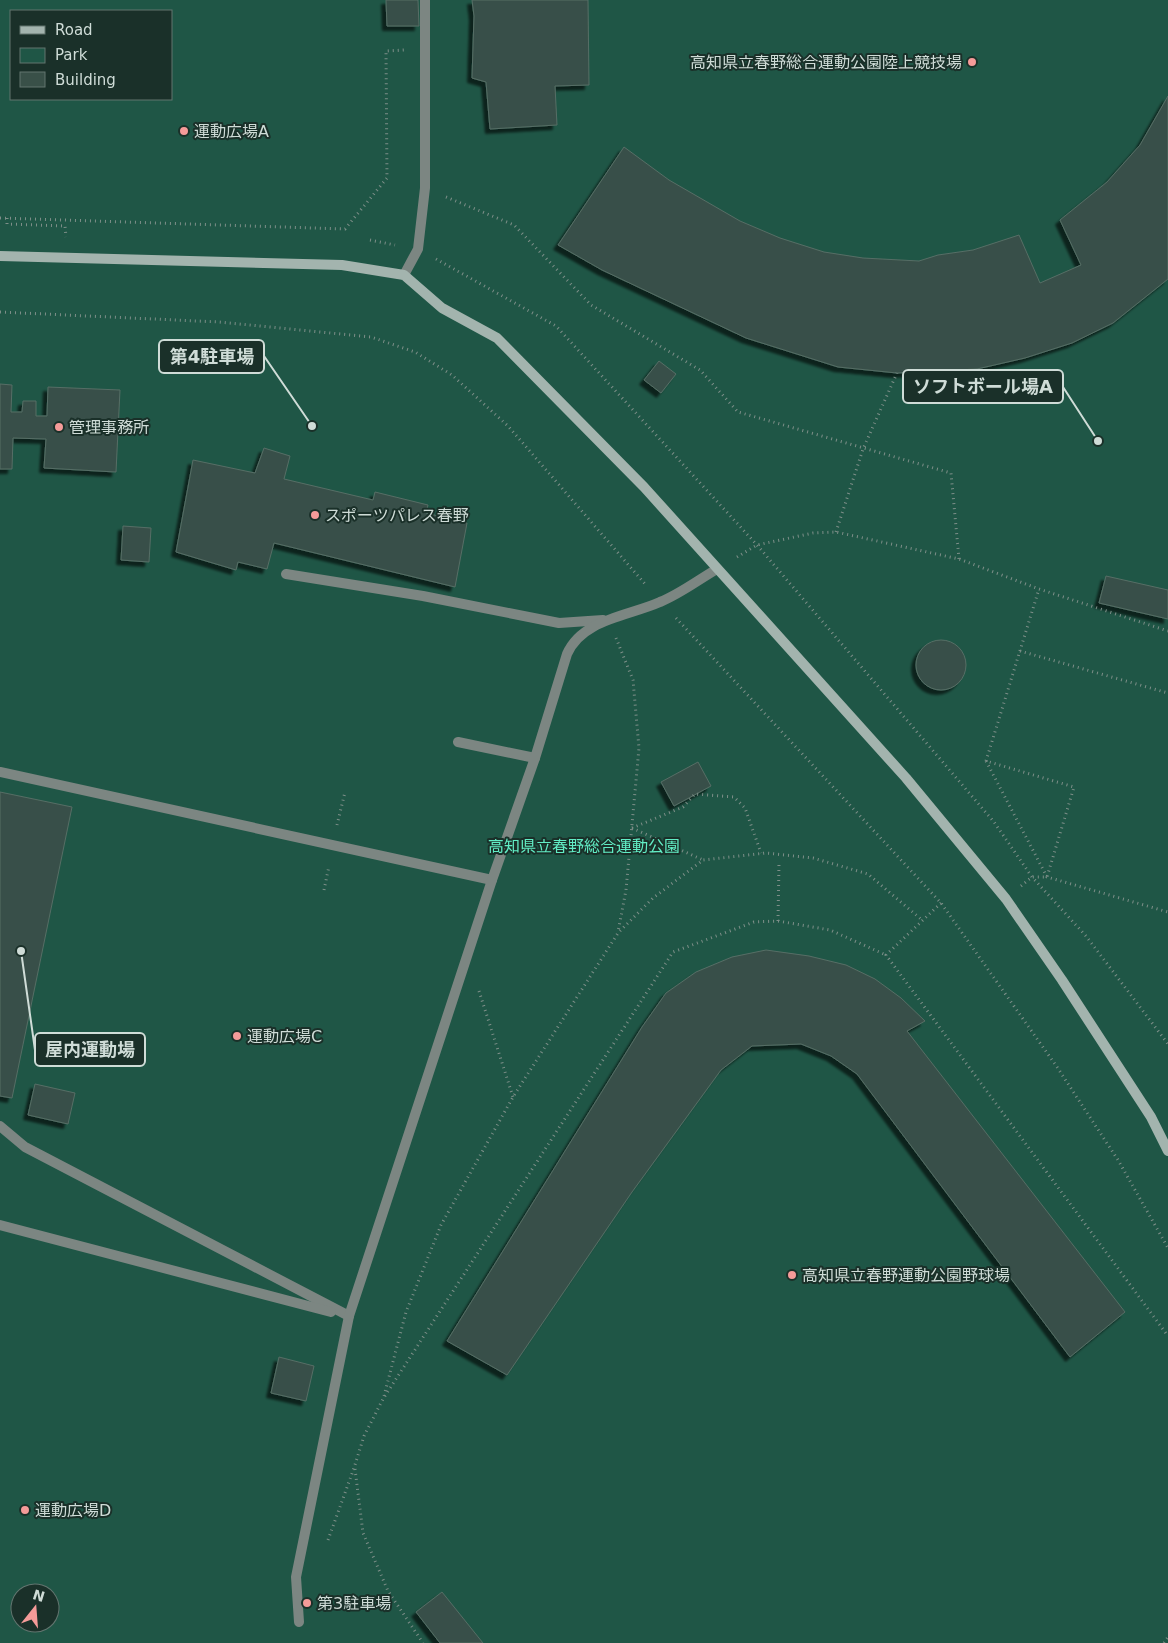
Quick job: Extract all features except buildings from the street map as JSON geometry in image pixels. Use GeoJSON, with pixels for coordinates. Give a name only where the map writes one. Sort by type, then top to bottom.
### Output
{"type":"FeatureCollection","features":[{"type":"Feature","properties":{"kind":"street"},"geometry":{"type":"LineString","coordinates":[[0,256],[342,265],[404,275],[442,308],[497,338],[637,480],[906,778],[1006,899],[1062,980],[1151,1117],[1168,1151]]}},
{"type":"Feature","properties":{"kind":"lane"},"geometry":{"type":"LineString","coordinates":[[404,275],[418,249],[425,188],[425,0]]}},
{"type":"Feature","properties":{"kind":"lane"},"geometry":{"type":"LineString","coordinates":[[299,1622],[296,1577],[349,1316],[492,880],[535,758],[570,646],[581,635],[608,619],[660,602],[717,569]]}},
{"type":"Feature","properties":{"kind":"lane"},"geometry":{"type":"LineString","coordinates":[[286,574],[423,596],[559,623],[608,619]]}},
{"type":"Feature","properties":{"kind":"lane"},"geometry":{"type":"LineString","coordinates":[[458,742],[535,758]]}},
{"type":"Feature","properties":{"kind":"lane"},"geometry":{"type":"LineString","coordinates":[[0,772],[492,880]]}},
{"type":"Feature","properties":{"kind":"lane"},"geometry":{"type":"LineString","coordinates":[[0,1126],[25,1147],[349,1316]]}},
{"type":"Feature","properties":{"kind":"lane"},"geometry":{"type":"LineString","coordinates":[[0,1225],[349,1316]]}},
{"type":"Feature","properties":{"kind":"path"},"geometry":{"type":"LineString","coordinates":[[0,218],[344,229],[387,178],[386,51],[425,49]]}},
{"type":"Feature","properties":{"kind":"path"},"geometry":{"type":"LineString","coordinates":[[425,188],[514,225],[592,305],[700,370],[738,412],[952,473],[959,559]]}},
{"type":"Feature","properties":{"kind":"path"},"geometry":{"type":"LineString","coordinates":[[7,218],[7,224],[65,226]]}},
{"type":"Feature","properties":{"kind":"path"},"geometry":{"type":"LineString","coordinates":[[370,240],[418,249],[556,326],[757,545],[994,822],[1032,877],[1086,936],[1168,1044]]}},
{"type":"Feature","properties":{"kind":"path"},"geometry":{"type":"LineString","coordinates":[[0,312],[228,323],[372,337],[415,352],[452,375],[508,426],[660,602],[941,903],[1102,1136],[1168,1248]]}},
{"type":"Feature","properties":{"kind":"path"},"geometry":{"type":"LineString","coordinates":[[836,532],[863,449],[897,373]]}},
{"type":"Feature","properties":{"kind":"path"},"geometry":{"type":"LineString","coordinates":[[717,569],[757,545],[814,533],[836,532],[959,559],[1039,589],[1168,631]]}},
{"type":"Feature","properties":{"kind":"path"},"geometry":{"type":"LineString","coordinates":[[1039,589],[986,762],[1047,877]]}},
{"type":"Feature","properties":{"kind":"path"},"geometry":{"type":"LineString","coordinates":[[608,619],[633,680],[639,748],[626,890],[618,933]]}},
{"type":"Feature","properties":{"kind":"path"},"geometry":{"type":"LineString","coordinates":[[1020,651],[1168,693]]}},
{"type":"Feature","properties":{"kind":"path"},"geometry":{"type":"LineString","coordinates":[[986,762],[1074,787],[1047,877]]}},
{"type":"Feature","properties":{"kind":"path"},"geometry":{"type":"LineString","coordinates":[[632,828],[683,807],[695,794],[734,797],[745,808],[761,853]]}},
{"type":"Feature","properties":{"kind":"path"},"geometry":{"type":"LineString","coordinates":[[632,828],[703,860]]}},
{"type":"Feature","properties":{"kind":"path"},"geometry":{"type":"LineString","coordinates":[[383,1399],[406,1312],[441,1226],[513,1097],[618,933],[653,898],[703,860],[761,853],[813,858],[868,874],[922,920]]}},
{"type":"Feature","properties":{"kind":"path"},"geometry":{"type":"LineString","coordinates":[[778,862],[778,921]]}},
{"type":"Feature","properties":{"kind":"path"},"geometry":{"type":"LineString","coordinates":[[1006,899],[1032,877],[1047,877],[1168,912]]}},
{"type":"Feature","properties":{"kind":"path"},"geometry":{"type":"LineString","coordinates":[[886,956],[941,903]]}},
{"type":"Feature","properties":{"kind":"path"},"geometry":{"type":"LineString","coordinates":[[324,1548],[364,1436],[383,1399],[673,952],[754,922],[778,921],[830,930],[886,956],[1168,1336]]}},
{"type":"Feature","properties":{"kind":"path"},"geometry":{"type":"LineString","coordinates":[[468,955],[513,1097]]}},
{"type":"Feature","properties":{"kind":"path"},"geometry":{"type":"LineString","coordinates":[[354,1468],[363,1533],[388,1591],[423,1643]]}},
{"type":"Feature","properties":{"kind":"path"},"geometry":{"type":"LineString","coordinates":[[1164,1643],[1168,1637]]}},
{"type":"Feature","properties":{"kind":"green space","name":"高知県立春野総合運動公園"},"geometry":{"type":"Polygon","coordinates":[[[0,0],[1168,0],[1168,1643],[0,1643],[0,0]]]}},
{"type":"Feature","properties":{"kind":"place","name":"高知県立春野総合運動公園陸上競技場"},"geometry":{"type":"Point","coordinates":[972,62]}},
{"type":"Feature","properties":{"kind":"place","name":"運動広場A"},"geometry":{"type":"Point","coordinates":[184,131]}},
{"type":"Feature","properties":{"kind":"place","name":"第4駐車場"},"geometry":{"type":"Point","coordinates":[312,426]}},
{"type":"Feature","properties":{"kind":"place","name":"管理事務所"},"geometry":{"type":"Point","coordinates":[59,427]}},
{"type":"Feature","properties":{"kind":"place","name":"ソフトボール場A"},"geometry":{"type":"Point","coordinates":[1098,441]}},
{"type":"Feature","properties":{"kind":"place","name":"スポーツパレス春野"},"geometry":{"type":"Point","coordinates":[315,515]}},
{"type":"Feature","properties":{"kind":"place","name":"屋内運動場"},"geometry":{"type":"Point","coordinates":[21,951]}},
{"type":"Feature","properties":{"kind":"place","name":"運動広場C"},"geometry":{"type":"Point","coordinates":[237,1036]}},
{"type":"Feature","properties":{"kind":"place","name":"高知県立春野運動公園野球場"},"geometry":{"type":"Point","coordinates":[792,1275]}},
{"type":"Feature","properties":{"kind":"place","name":"運動広場D"},"geometry":{"type":"Point","coordinates":[25,1510]}},
{"type":"Feature","properties":{"kind":"place","name":"第3駐車場"},"geometry":{"type":"Point","coordinates":[307,1603]}}]}
